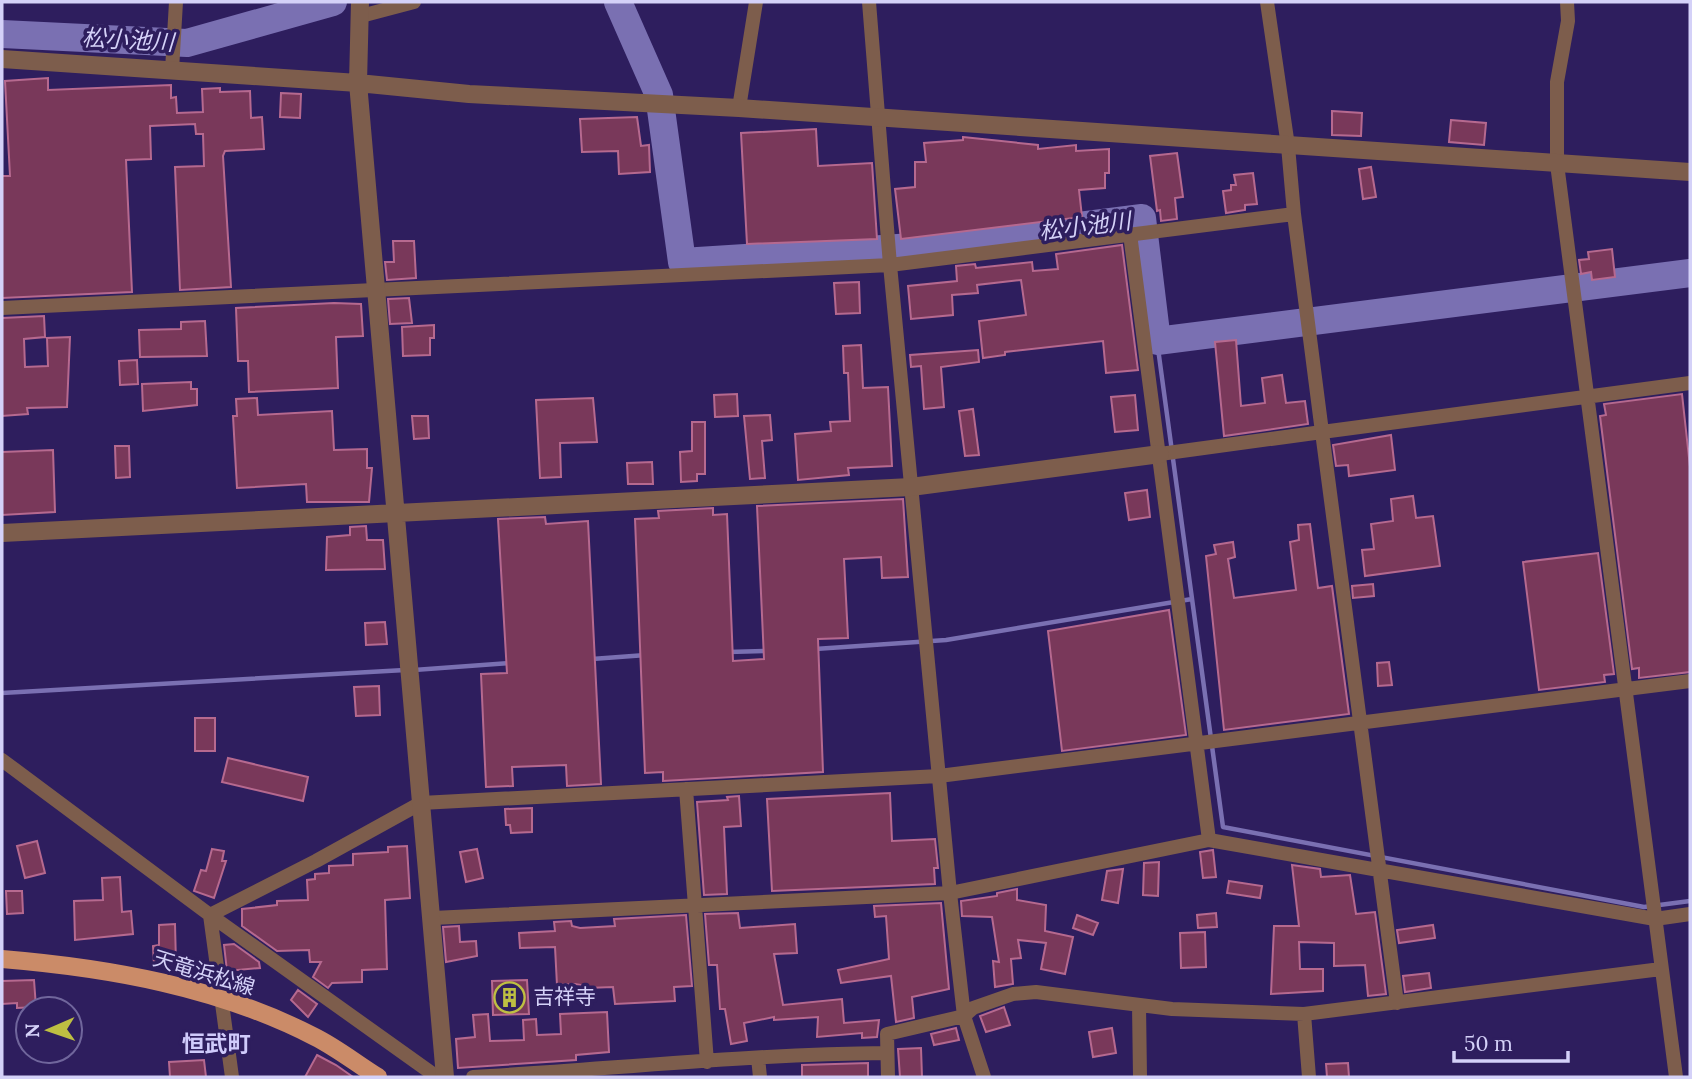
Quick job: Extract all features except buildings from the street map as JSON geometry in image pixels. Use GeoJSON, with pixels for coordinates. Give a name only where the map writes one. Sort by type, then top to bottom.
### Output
{"type":"FeatureCollection","features":[{"type":"Feature","properties":{"kind":"main road","name":"天竜浜松線"},"geometry":{"type":"LineString","coordinates":[[2,959],[152,978],[221,998],[315,1037],[378,1077]]}},
{"type":"Feature","properties":{"kind":"street"},"geometry":{"type":"LineString","coordinates":[[172,61],[176,2]]}},
{"type":"Feature","properties":{"kind":"street"},"geometry":{"type":"LineString","coordinates":[[414,2],[360,11],[358,83],[445,1077]]}},
{"type":"Feature","properties":{"kind":"street"},"geometry":{"type":"LineString","coordinates":[[739,108],[756,2]]}},
{"type":"Feature","properties":{"kind":"street"},"geometry":{"type":"LineString","coordinates":[[869,2],[888,242],[950,893],[964,1016],[984,1077]]}},
{"type":"Feature","properties":{"kind":"street"},"geometry":{"type":"LineString","coordinates":[[1267,2],[1288,146],[1294,214],[1396,1003]]}},
{"type":"Feature","properties":{"kind":"street"},"geometry":{"type":"LineString","coordinates":[[1567,2],[1568,21],[1557,82],[1557,164],[1676,1077]]}},
{"type":"Feature","properties":{"kind":"street"},"geometry":{"type":"LineString","coordinates":[[2,59],[172,61],[469,94],[739,108],[1690,172]]}},
{"type":"Feature","properties":{"kind":"street"},"geometry":{"type":"LineString","coordinates":[[2,308],[890,262],[1294,214]]}},
{"type":"Feature","properties":{"kind":"street"},"geometry":{"type":"LineString","coordinates":[[1131,234],[1199,743],[1209,839]]}},
{"type":"Feature","properties":{"kind":"street"},"geometry":{"type":"LineString","coordinates":[[2,533],[911,487],[1690,383]]}},
{"type":"Feature","properties":{"kind":"street"},"geometry":{"type":"LineString","coordinates":[[210,915],[421,803],[939,776],[1690,681]]}},
{"type":"Feature","properties":{"kind":"street"},"geometry":{"type":"LineString","coordinates":[[2,760],[210,915],[437,1077]]}},
{"type":"Feature","properties":{"kind":"street"},"geometry":{"type":"LineString","coordinates":[[686,789],[707,1062]]}},
{"type":"Feature","properties":{"kind":"street"},"geometry":{"type":"LineString","coordinates":[[433,918],[950,893],[1209,839],[1654,918],[1690,914]]}},
{"type":"Feature","properties":{"kind":"street"},"geometry":{"type":"LineString","coordinates":[[210,915],[232,1077]]}},
{"type":"Feature","properties":{"kind":"street"},"geometry":{"type":"LineString","coordinates":[[888,1077],[887,1034],[964,1016],[973,1008],[1024,992],[1139,1005],[1304,1014],[1661,970]]}},
{"type":"Feature","properties":{"kind":"street"},"geometry":{"type":"LineString","coordinates":[[1139,1005],[1140,1077]]}},
{"type":"Feature","properties":{"kind":"street"},"geometry":{"type":"LineString","coordinates":[[1304,1014],[1309,1077]]}},
{"type":"Feature","properties":{"kind":"street"},"geometry":{"type":"LineString","coordinates":[[473,1077],[820,1052],[887,1053]]}},
{"type":"Feature","properties":{"kind":"street"},"geometry":{"type":"LineString","coordinates":[[758,1058],[760,1077]]}},
{"type":"Feature","properties":{"kind":"waterway","name":"松小池川"},"geometry":{"type":"LineString","coordinates":[[2,34],[187,43],[333,2]]}},
{"type":"Feature","properties":{"kind":"waterway","name":"松小池川"},"geometry":{"type":"LineString","coordinates":[[618,2],[659,95],[682,262],[913,247],[1142,218],[1157,341],[1690,273]]}},
{"type":"Feature","properties":{"kind":"waterway"},"geometry":{"type":"LineString","coordinates":[[1157,341],[1223,827],[1644,907],[1690,901]]}},
{"type":"Feature","properties":{"kind":"waterway"},"geometry":{"type":"LineString","coordinates":[[815,649],[946,640],[1192,599]]}},
{"type":"Feature","properties":{"kind":"waterway"},"geometry":{"type":"LineString","coordinates":[[728,652],[768,651]]}},
{"type":"Feature","properties":{"kind":"waterway"},"geometry":{"type":"LineString","coordinates":[[592,659],[646,655]]}},
{"type":"Feature","properties":{"kind":"waterway"},"geometry":{"type":"LineString","coordinates":[[414,670],[510,663]]}},
{"type":"Feature","properties":{"kind":"waterway"},"geometry":{"type":"LineString","coordinates":[[2,693],[405,670]]}},
{"type":"Feature","properties":{"kind":"place","name":"吉祥寺"},"geometry":{"type":"Point","coordinates":[510,997]}},
{"type":"Feature","properties":{"kind":"district","name":"恒武町"},"geometry":{"type":"Point","coordinates":[216,1044]}}]}
